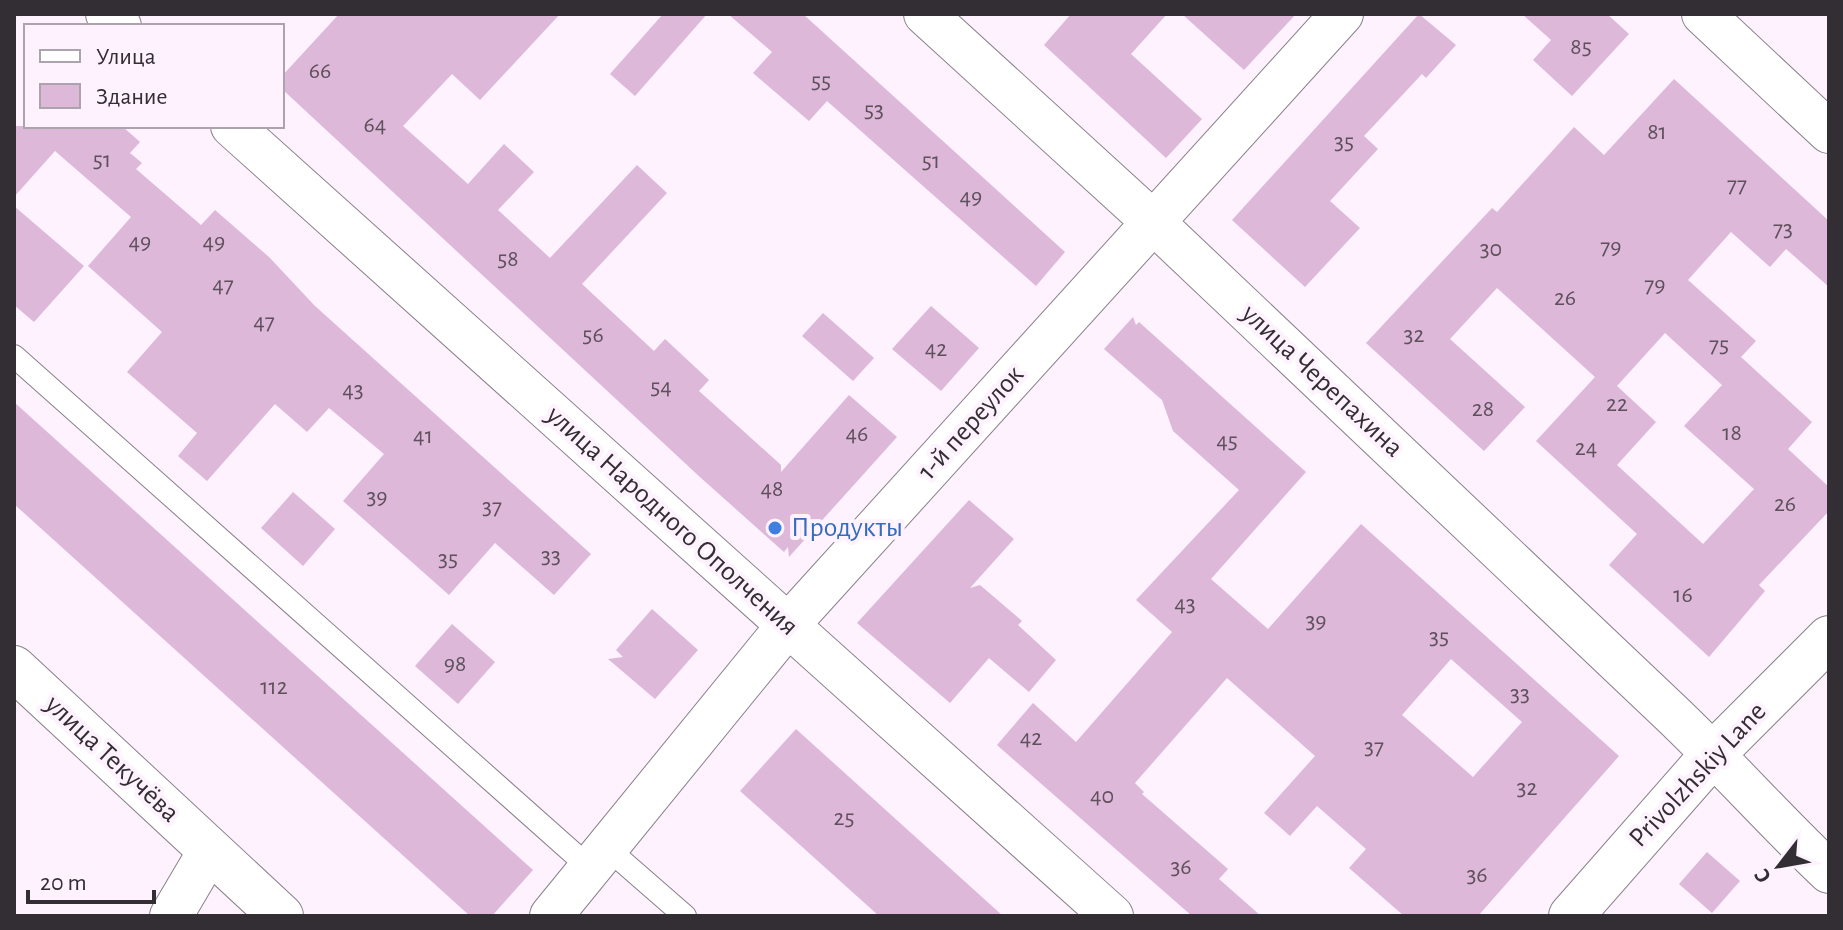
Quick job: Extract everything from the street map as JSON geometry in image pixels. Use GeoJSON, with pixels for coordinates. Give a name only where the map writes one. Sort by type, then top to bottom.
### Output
{"type":"FeatureCollection","features":[{"type":"Feature","properties":{"kind":"main road","name":"Privolzhskiy Lane"},"geometry":{"type":"LineString","coordinates":[[1571,916],[1714,753],[1829,638]]}},
{"type":"Feature","properties":{"kind":"main road","name":"улица Текучёва"},"geometry":{"type":"LineString","coordinates":[[14,668],[281,916]]}},
{"type":"Feature","properties":{"kind":"street","name":"улица Черепахина"},"geometry":{"type":"LineString","coordinates":[[925,14],[1153,222],[1714,753],[1761,808],[1829,872]]}},
{"type":"Feature","properties":{"kind":"street","name":"1-й переулок"},"geometry":{"type":"LineString","coordinates":[[551,916],[788,625],[1342,14]]}},
{"type":"Feature","properties":{"kind":"street"},"geometry":{"type":"LineString","coordinates":[[1703,14],[1829,132]]}},
{"type":"Feature","properties":{"kind":"street","name":"улица Народного Ополчения"},"geometry":{"type":"LineString","coordinates":[[234,128],[1112,916]]}},
{"type":"Feature","properties":{"kind":"street"},"geometry":{"type":"LineString","coordinates":[[171,916],[210,850]]}},
{"type":"Feature","properties":{"kind":"lane"},"geometry":{"type":"LineString","coordinates":[[14,356],[598,858],[685,916]]}},
{"type":"Feature","properties":{"kind":"building"},"geometry":{"type":"Polygon","coordinates":[[[339,14],[560,14],[480,100],[452,74],[403,126],[468,184],[504,144],[534,172],[498,210],[550,258],[637,165],[667,193],[582,284],[654,351],[665,339],[709,380],[699,391],[781,465],[781,472],[849,395],[897,437],[789,557],[788,547],[784,552],[701,478],[284,91],[284,74],[339,14]]]}},
{"type":"Feature","properties":{"kind":"building"},"geometry":{"type":"Polygon","coordinates":[[[663,14],[707,14],[635,96],[610,74],[663,14]]]}},
{"type":"Feature","properties":{"kind":"building"},"geometry":{"type":"Polygon","coordinates":[[[728,14],[803,14],[1065,252],[1036,286],[827,101],[809,121],[753,73],[772,52],[728,14]]]}},
{"type":"Feature","properties":{"kind":"building"},"geometry":{"type":"Polygon","coordinates":[[[1071,14],[1167,14],[1131,54],[1202,119],[1166,158],[1044,45],[1071,14]]]}},
{"type":"Feature","properties":{"kind":"building"},"geometry":{"type":"Polygon","coordinates":[[[1182,14],[1296,14],[1244,70],[1182,14]]]}},
{"type":"Feature","properties":{"kind":"building"},"geometry":{"type":"Polygon","coordinates":[[[1419,14],[1456,45],[1426,78],[1422,74],[1364,136],[1378,149],[1330,201],[1360,228],[1305,287],[1232,220],[1419,14]]]}},
{"type":"Feature","properties":{"kind":"building"},"geometry":{"type":"Polygon","coordinates":[[[1522,14],[1607,14],[1629,34],[1572,96],[1533,60],[1551,40],[1522,14]]]}},
{"type":"Feature","properties":{"kind":"building"},"geometry":{"type":"Polygon","coordinates":[[[1674,79],[1829,221],[1829,287],[1786,249],[1770,267],[1731,232],[1688,280],[1756,341],[1741,357],[1812,422],[1788,449],[1829,487],[1829,511],[1759,585],[1765,591],[1709,657],[1609,565],[1637,534],[1536,441],[1595,377],[1497,288],[1450,339],[1525,407],[1484,451],[1366,343],[1492,208],[1497,212],[1574,127],[1604,155],[1674,79]],[[1665,333],[1617,386],[1656,422],[1617,465],[1703,544],[1754,489],[1684,426],[1722,385],[1665,333]]]}},
{"type":"Feature","properties":{"kind":"building"},"geometry":{"type":"Polygon","coordinates":[[[14,126],[124,128],[140,142],[130,153],[142,163],[136,169],[201,225],[215,210],[269,257],[315,306],[591,554],[554,595],[495,543],[449,595],[343,501],[384,454],[329,408],[307,432],[275,404],[207,481],[178,456],[197,433],[127,372],[162,332],[88,266],[131,217],[55,151],[14,197],[14,126]]]}},
{"type":"Feature","properties":{"kind":"building"},"geometry":{"type":"Polygon","coordinates":[[[14,206],[84,266],[34,322],[14,305],[14,206]]]}},
{"type":"Feature","properties":{"kind":"building"},"geometry":{"type":"Polygon","coordinates":[[[931,306],[979,348],[941,391],[892,349],[931,306]]]}},
{"type":"Feature","properties":{"kind":"building"},"geometry":{"type":"Polygon","coordinates":[[[823,313],[874,358],[853,381],[802,336],[823,313]]]}},
{"type":"Feature","properties":{"kind":"building"},"geometry":{"type":"Polygon","coordinates":[[[1133,317],[1136,325],[1139,322],[1306,472],[1211,579],[1268,629],[1361,524],[1619,756],[1478,916],[1404,916],[1349,868],[1366,849],[1317,806],[1290,836],[1264,813],[1315,756],[1227,678],[1135,783],[1144,792],[1142,794],[1228,869],[1219,879],[1261,916],[1192,916],[997,745],[1033,703],[1076,742],[1172,632],[1136,600],[1239,490],[1173,431],[1162,400],[1104,349],[1133,317]],[[1451,659],[1402,715],[1473,777],[1522,722],[1451,659]]]}},
{"type":"Feature","properties":{"kind":"building"},"geometry":{"type":"Polygon","coordinates":[[[14,402],[533,870],[492,916],[470,916],[14,504],[14,402]]]}},
{"type":"Feature","properties":{"kind":"building"},"geometry":{"type":"Polygon","coordinates":[[[293,492],[335,529],[303,566],[261,528],[293,492]]]}},
{"type":"Feature","properties":{"kind":"building"},"geometry":{"type":"Polygon","coordinates":[[[969,500],[1014,539],[970,588],[980,585],[1022,621],[1018,625],[1056,660],[1029,692],[989,658],[950,703],[857,623],[969,500]]]}},
{"type":"Feature","properties":{"kind":"building"},"geometry":{"type":"Polygon","coordinates":[[[652,609],[698,650],[655,699],[608,659],[623,657],[616,650],[652,609]]]}},
{"type":"Feature","properties":{"kind":"building"},"geometry":{"type":"Polygon","coordinates":[[[452,624],[495,662],[458,704],[415,666],[452,624]]]}},
{"type":"Feature","properties":{"kind":"building"},"geometry":{"type":"Polygon","coordinates":[[[796,729],[1003,916],[879,916],[740,791],[796,729]]]}},
{"type":"Feature","properties":{"kind":"building"},"geometry":{"type":"Polygon","coordinates":[[[1707,852],[1740,881],[1712,913],[1679,884],[1707,852]]]}},
{"type":"Feature","properties":{"kind":"place","name":"Продукты"},"geometry":{"type":"Point","coordinates":[775,528]}}]}
